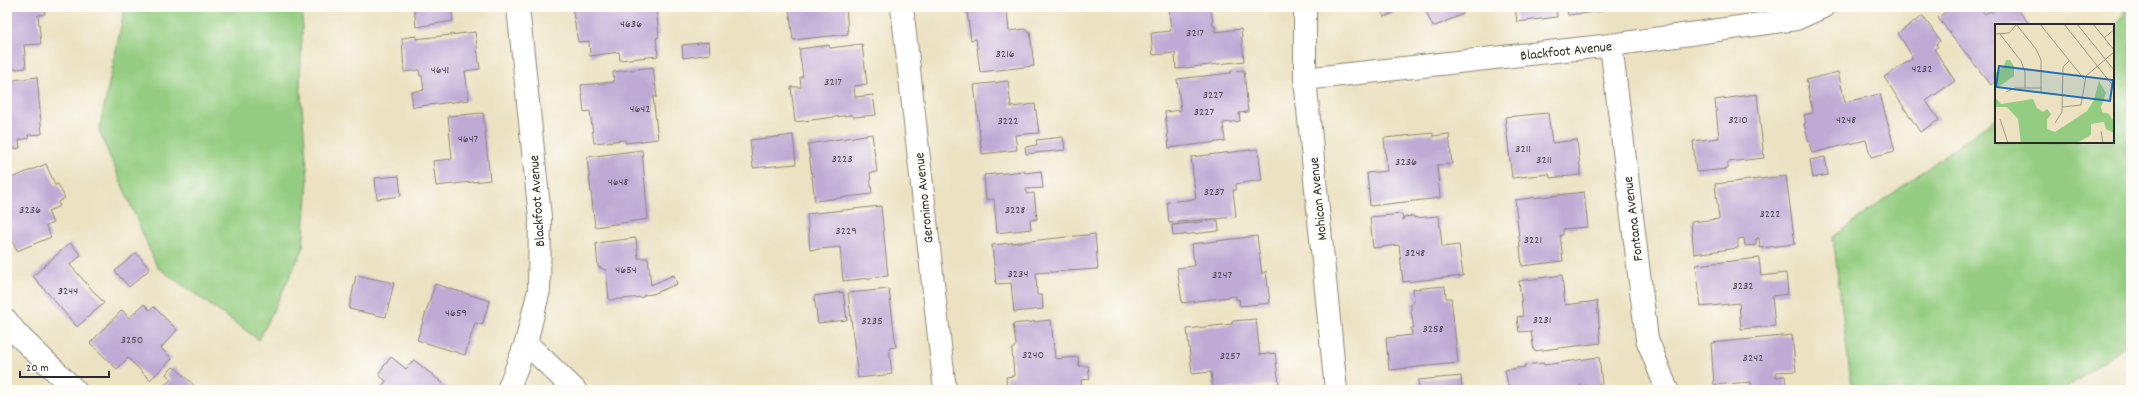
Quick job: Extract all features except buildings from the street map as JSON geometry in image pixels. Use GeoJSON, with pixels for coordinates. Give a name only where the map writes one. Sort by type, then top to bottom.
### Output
{"type":"FeatureCollection","features":[{"type":"Feature","properties":{"kind":"street","name":"Blackfoot Avenue"},"geometry":{"type":"LineString","coordinates":[[508,390],[526,343],[539,290],[540,216],[518,7]]}},
{"type":"Feature","properties":{"kind":"street","name":"Geronimo Avenue"},"geometry":{"type":"LineString","coordinates":[[902,7],[945,390]]}},
{"type":"Feature","properties":{"kind":"street","name":"Mohican Avenue"},"geometry":{"type":"LineString","coordinates":[[1305,7],[1305,79],[1336,390]]}},
{"type":"Feature","properties":{"kind":"street","name":"Blackfoot Avenue"},"geometry":{"type":"LineString","coordinates":[[1305,79],[1611,45],[1796,19],[1823,7]]}},
{"type":"Feature","properties":{"kind":"street","name":"Fontana Avenue"},"geometry":{"type":"LineString","coordinates":[[1611,45],[1647,339],[1666,390]]}},
{"type":"Feature","properties":{"kind":"street"},"geometry":{"type":"LineString","coordinates":[[7,321],[17,334],[75,390]]}},
{"type":"Feature","properties":{"kind":"street"},"geometry":{"type":"LineString","coordinates":[[526,343],[575,390]]}},
{"type":"Feature","properties":{"kind":"green space"},"geometry":{"type":"Polygon","coordinates":[[[125,7],[303,7],[300,82],[308,181],[303,249],[259,340],[157,267],[99,131],[125,7]]]}},
{"type":"Feature","properties":{"kind":"green space"},"geometry":{"type":"Polygon","coordinates":[[[2128,7],[2131,7],[2131,341],[2064,390],[1852,390],[1833,237],[1995,119],[1995,143],[2114,143],[2114,28],[2128,7]]]}}]}
